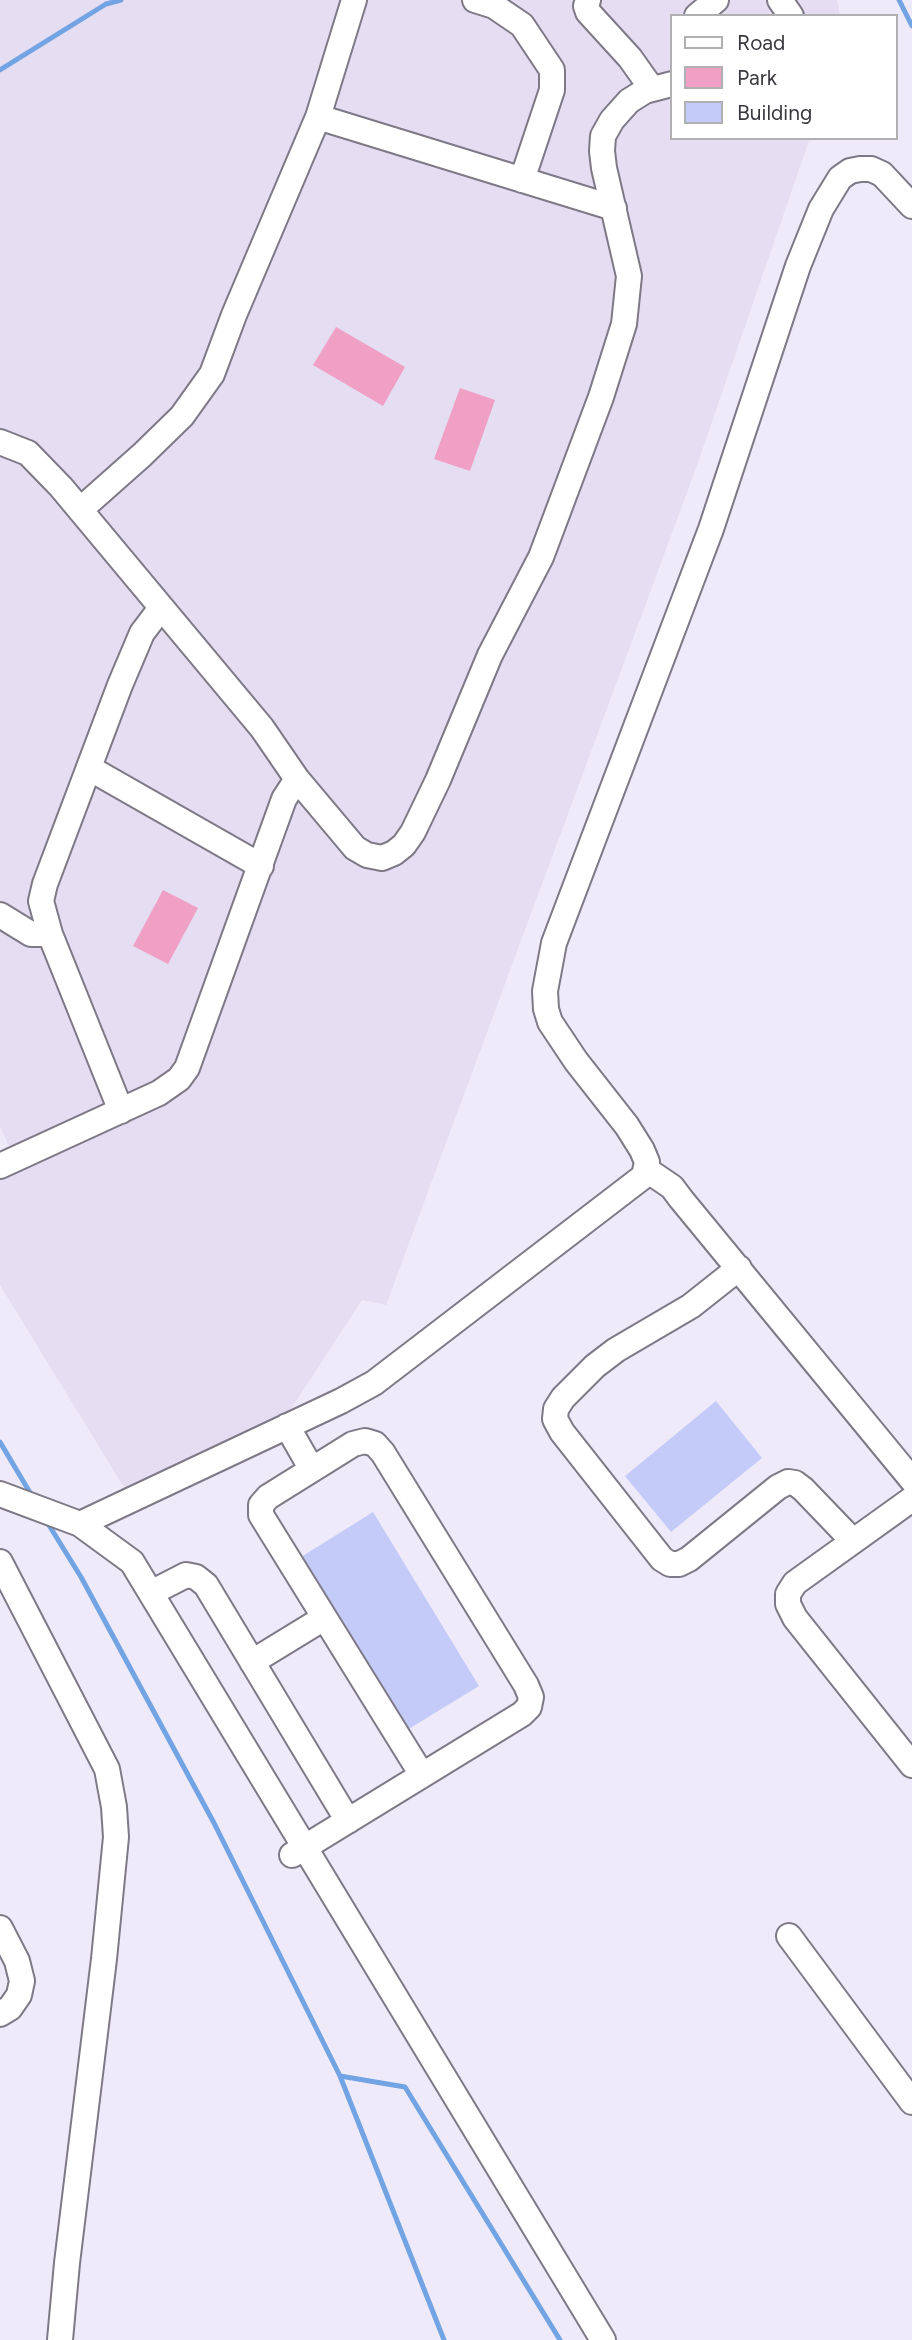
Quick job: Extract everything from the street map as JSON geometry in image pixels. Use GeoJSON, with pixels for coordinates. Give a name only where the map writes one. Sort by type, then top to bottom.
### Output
{"type":"FeatureCollection","features":[{"type":"Feature","properties":{"kind":"street"},"geometry":{"type":"LineString","coordinates":[[80,510],[182,416],[212,374],[234,315],[318,117],[354,0]]}},
{"type":"Feature","properties":{"kind":"street"},"geometry":{"type":"LineString","coordinates":[[475,0],[494,6],[522,25],[552,70],[552,90],[522,180]]}},
{"type":"Feature","properties":{"kind":"street"},"geometry":{"type":"LineString","coordinates":[[0,442],[19,448],[35,460],[80,510],[262,728],[297,779],[355,848],[366,855],[382,858],[394,853],[404,845],[412,832],[438,780],[490,655],[541,557],[620,337],[628,301],[629,276],[602,151],[603,136],[612,120],[629,101],[662,87],[630,58],[588,12],[588,0]]}},
{"type":"Feature","properties":{"kind":"street"},"geometry":{"type":"LineString","coordinates":[[318,117],[614,208]]}},
{"type":"Feature","properties":{"kind":"street"},"geometry":{"type":"LineString","coordinates":[[72,1520],[287,1426],[374,1382],[637,1182],[647,1171],[642,1150],[627,1126],[576,1061],[550,1022],[545,991],[554,943],[711,529],[798,267],[821,209],[840,178],[860,169],[871,169],[882,174],[912,206]]}},
{"type":"Feature","properties":{"kind":"street"},"geometry":{"type":"LineString","coordinates":[[121,1111],[43,916],[41,901],[45,884],[142,633],[161,608]]}},
{"type":"Feature","properties":{"kind":"street"},"geometry":{"type":"LineString","coordinates":[[89,768],[261,866]]}},
{"type":"Feature","properties":{"kind":"street"},"geometry":{"type":"LineString","coordinates":[[0,1166],[170,1087],[187,1068],[284,799],[297,779]]}},
{"type":"Feature","properties":{"kind":"street"},"geometry":{"type":"LineString","coordinates":[[0,915],[31,934],[50,934]]}},
{"type":"Feature","properties":{"kind":"street"},"geometry":{"type":"LineString","coordinates":[[647,1171],[671,1187],[912,1480]]}},
{"type":"Feature","properties":{"kind":"street"},"geometry":{"type":"LineString","coordinates":[[739,1268],[691,1306],[615,1350],[595,1366],[563,1398],[556,1409],[555,1419],[562,1432],[662,1559],[670,1564],[680,1564],[690,1559],[778,1487],[788,1482],[803,1489],[853,1541]]}},
{"type":"Feature","properties":{"kind":"street"},"geometry":{"type":"LineString","coordinates":[[287,1426],[312,1468]]}},
{"type":"Feature","properties":{"kind":"street"},"geometry":{"type":"LineString","coordinates":[[298,1851],[522,1714],[529,1707],[531,1697],[383,1453],[375,1444],[365,1441],[353,1444],[268,1497],[261,1505],[261,1515],[422,1775]]}},
{"type":"Feature","properties":{"kind":"street"},"geometry":{"type":"LineString","coordinates":[[8,1497],[72,1520],[132,1562],[583,2340]]}},
{"type":"Feature","properties":{"kind":"street"},"geometry":{"type":"LineString","coordinates":[[912,1499],[795,1583],[788,1594],[788,1604],[795,1618],[912,1765]]}},
{"type":"Feature","properties":{"kind":"street"},"geometry":{"type":"LineString","coordinates":[[118,1554],[118,1569],[298,1851],[603,2340]]}},
{"type":"Feature","properties":{"kind":"street"},"geometry":{"type":"LineString","coordinates":[[0,1562],[7,1592],[107,1769],[114,1807],[115,1827],[104,1959],[66,2263],[60,2340]]}},
{"type":"Feature","properties":{"kind":"street"},"geometry":{"type":"LineString","coordinates":[[151,1593],[186,1575],[196,1577],[206,1585],[348,1821]]}},
{"type":"Feature","properties":{"kind":"street"},"geometry":{"type":"LineString","coordinates":[[253,1662],[324,1618]]}},
{"type":"Feature","properties":{"kind":"street"},"geometry":{"type":"LineString","coordinates":[[0,1928],[17,1961],[22,1981],[19,1995],[10,2008],[0,2014]]}},
{"type":"Feature","properties":{"kind":"street"},"geometry":{"type":"LineString","coordinates":[[789,1936],[912,2102]]}},
{"type":"Feature","properties":{"kind":"shaded area"},"geometry":{"type":"Polygon","coordinates":[[[0,0],[837,0],[840,14],[670,14],[670,140],[809,140],[695,471],[386,1305],[362,1300],[283,1421],[125,1489],[0,1285],[0,1153],[10,1148],[0,1127],[0,0]]]}},
{"type":"Feature","properties":{"kind":"green space"},"geometry":{"type":"Polygon","coordinates":[[[336,327],[405,367],[383,406],[313,365],[336,327]]]}},
{"type":"Feature","properties":{"kind":"green space"},"geometry":{"type":"Polygon","coordinates":[[[460,388],[495,400],[470,471],[434,459],[460,388]]]}},
{"type":"Feature","properties":{"kind":"green space"},"geometry":{"type":"Polygon","coordinates":[[[163,890],[198,908],[168,964],[133,946],[163,890]]]}},
{"type":"Feature","properties":{"kind":"building"},"geometry":{"type":"Polygon","coordinates":[[[716,1401],[762,1458],[671,1532],[625,1476],[716,1401]]]}},
{"type":"Feature","properties":{"kind":"building"},"geometry":{"type":"Polygon","coordinates":[[[373,1512],[479,1686],[407,1730],[301,1557],[373,1512]]]}},
{"type":"Feature","properties":{"kind":"waterway"},"geometry":{"type":"LineString","coordinates":[[0,70],[106,4],[121,0]]}},
{"type":"Feature","properties":{"kind":"waterway"},"geometry":{"type":"LineString","coordinates":[[899,0],[912,26]]}},
{"type":"Feature","properties":{"kind":"waterway"},"geometry":{"type":"LineString","coordinates":[[0,1442],[32,1496]]}},
{"type":"Feature","properties":{"kind":"waterway"},"geometry":{"type":"LineString","coordinates":[[47,1522],[81,1577],[214,1823],[340,2076],[444,2340]]}},
{"type":"Feature","properties":{"kind":"waterway"},"geometry":{"type":"LineString","coordinates":[[340,2076],[405,2087],[560,2340]]}}]}
